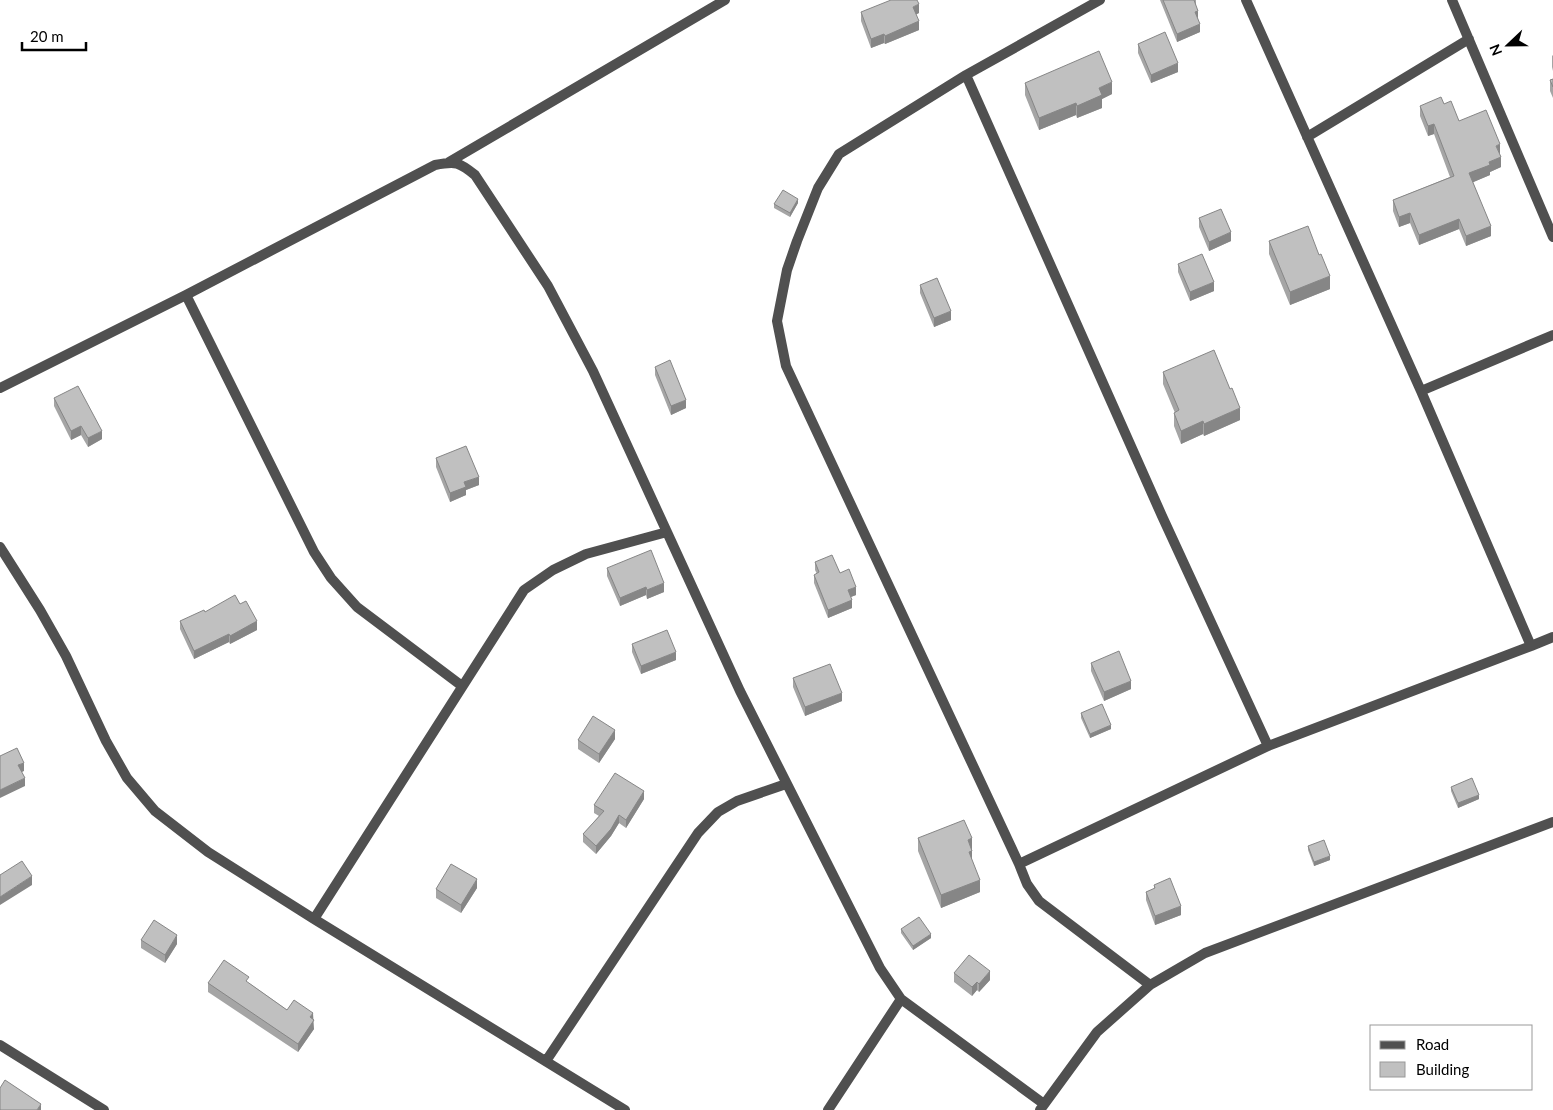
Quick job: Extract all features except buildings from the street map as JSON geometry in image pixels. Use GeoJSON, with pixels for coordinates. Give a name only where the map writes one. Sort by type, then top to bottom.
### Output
{"type":"FeatureCollection","features":[{"type":"Feature","properties":{"kind":"street"},"geometry":{"type":"LineString","coordinates":[[0,388],[186,295],[435,165],[449,162],[724,0]]}},
{"type":"Feature","properties":{"kind":"street"},"geometry":{"type":"LineString","coordinates":[[1100,0],[966,76],[839,154],[818,188],[797,241],[788,270],[777,321],[786,366],[1027,884],[1039,901],[1150,985]]}},
{"type":"Feature","properties":{"kind":"street"},"geometry":{"type":"LineString","coordinates":[[1246,0],[1421,391],[1531,646]]}},
{"type":"Feature","properties":{"kind":"street"},"geometry":{"type":"LineString","coordinates":[[1452,0],[1553,236]]}},
{"type":"Feature","properties":{"kind":"street"},"geometry":{"type":"LineString","coordinates":[[1308,137],[1469,39]]}},
{"type":"Feature","properties":{"kind":"street"},"geometry":{"type":"LineString","coordinates":[[966,76],[1162,516],[1268,746]]}},
{"type":"Feature","properties":{"kind":"street"},"geometry":{"type":"LineString","coordinates":[[449,162],[461,164],[475,175],[548,286],[593,371],[740,691],[880,968],[901,999],[1042,1107],[1097,1032],[1150,985],[1205,953],[1553,822]]}},
{"type":"Feature","properties":{"kind":"street"},"geometry":{"type":"LineString","coordinates":[[186,295],[314,552],[331,578],[357,607],[462,686]]}},
{"type":"Feature","properties":{"kind":"street"},"geometry":{"type":"LineString","coordinates":[[1421,391],[1553,335]]}},
{"type":"Feature","properties":{"kind":"street"},"geometry":{"type":"LineString","coordinates":[[314,919],[524,590],[553,570],[586,554],[667,532]]}},
{"type":"Feature","properties":{"kind":"street"},"geometry":{"type":"LineString","coordinates":[[0,547],[40,610],[66,656],[106,741],[127,778],[155,810],[208,852],[625,1110]]}},
{"type":"Feature","properties":{"kind":"street"},"geometry":{"type":"LineString","coordinates":[[1019,864],[1268,746],[1553,637]]}},
{"type":"Feature","properties":{"kind":"street"},"geometry":{"type":"LineString","coordinates":[[546,1061],[698,832],[718,812],[731,804],[786,784]]}},
{"type":"Feature","properties":{"kind":"street"},"geometry":{"type":"LineString","coordinates":[[828,1110],[901,999]]}},
{"type":"Feature","properties":{"kind":"street"},"geometry":{"type":"LineString","coordinates":[[0,1045],[104,1110]]}}]}
